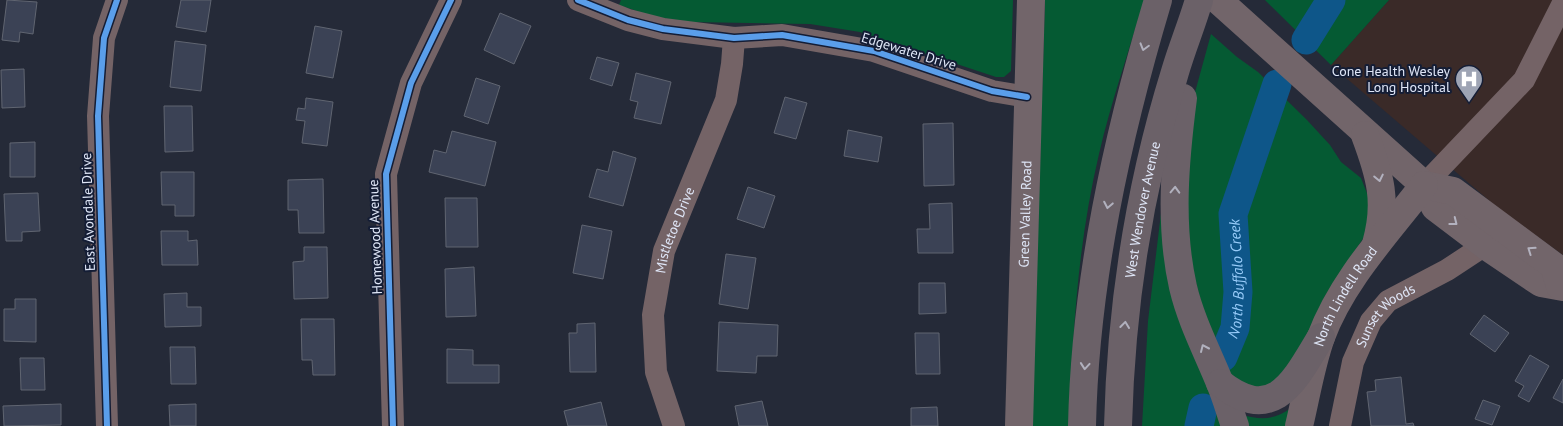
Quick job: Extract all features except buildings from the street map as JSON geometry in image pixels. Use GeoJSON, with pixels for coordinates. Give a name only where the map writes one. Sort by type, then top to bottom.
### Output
{"type":"FeatureCollection","features":[{"type":"Feature","properties":{"kind":"highway"},"geometry":{"type":"LineString","coordinates":[[1082,426],[1087,346],[1099,255],[1124,127],[1158,0]]}},
{"type":"Feature","properties":{"kind":"highway"},"geometry":{"type":"LineString","coordinates":[[1195,13],[1178,137],[1175,192],[1176,236],[1183,287],[1198,334],[1220,383],[1235,426]]}},
{"type":"Feature","properties":{"kind":"highway","name":"West Wendover Avenue"},"geometry":{"type":"LineString","coordinates":[[1118,426],[1122,342],[1142,210],[1175,72],[1195,13]]}},
{"type":"Feature","properties":{"kind":"highway"},"geometry":{"type":"LineString","coordinates":[[1220,383],[1241,404],[1263,408],[1274,406],[1284,399],[1293,386],[1321,337]]}},
{"type":"Feature","properties":{"kind":"main road","name":"Green Valley Road"},"geometry":{"type":"LineString","coordinates":[[1019,426],[1031,0]]}},
{"type":"Feature","properties":{"kind":"main road"},"geometry":{"type":"LineString","coordinates":[[1218,0],[1424,185],[1435,207],[1485,245],[1541,282],[1562,287]]}},
{"type":"Feature","properties":{"kind":"main road"},"geometry":{"type":"LineString","coordinates":[[1363,132],[1376,163],[1382,197],[1380,227],[1374,250]]}},
{"type":"Feature","properties":{"kind":"main road"},"geometry":{"type":"LineString","coordinates":[[1424,185],[1453,192],[1554,266],[1562,287]]}},
{"type":"Feature","properties":{"kind":"main road","name":"North Lindell Road"},"geometry":{"type":"LineString","coordinates":[[1299,426],[1321,337],[1343,293],[1424,185]]}},
{"type":"Feature","properties":{"kind":"street","name":"East Avondale Drive"},"geometry":{"type":"LineString","coordinates":[[107,426],[98,116],[104,38],[117,0]]}},
{"type":"Feature","properties":{"kind":"street","name":"Homewood Avenue"},"geometry":{"type":"LineString","coordinates":[[394,426],[386,174],[411,83],[451,0]]}},
{"type":"Feature","properties":{"kind":"street","name":"Edgewater Drive"},"geometry":{"type":"LineString","coordinates":[[578,0],[628,20],[663,29],[734,38],[782,35],[826,41],[874,51],[992,90],[1027,98]]}},
{"type":"Feature","properties":{"kind":"street"},"geometry":{"type":"LineString","coordinates":[[1424,185],[1524,80],[1563,3]]}},
{"type":"Feature","properties":{"kind":"street","name":"Mistletoe Drive"},"geometry":{"type":"LineString","coordinates":[[674,426],[656,372],[653,316],[664,251],[726,100],[734,38]]}},
{"type":"Feature","properties":{"kind":"street","name":"Sunset Woods"},"geometry":{"type":"LineString","coordinates":[[1340,426],[1353,362],[1371,321],[1388,301],[1447,270],[1485,245]]}},
{"type":"Feature","properties":{"kind":"shaded area","name":"Cone Health Wesley Long Hospital"},"geometry":{"type":"Polygon","coordinates":[[[1389,0],[1563,0],[1563,255],[1499,209],[1331,65],[1389,0]]]}},
{"type":"Feature","properties":{"kind":"green space"},"geometry":{"type":"Polygon","coordinates":[[[621,0],[1013,0],[1011,71],[1004,77],[996,77],[860,32],[810,24],[691,22],[655,17],[619,5],[621,0]]]}},
{"type":"Feature","properties":{"kind":"green space"},"geometry":{"type":"Polygon","coordinates":[[[1045,0],[1144,0],[1104,135],[1086,221],[1077,289],[1072,357],[1070,426],[1032,426],[1045,0]]]}},
{"type":"Feature","properties":{"kind":"green space"},"geometry":{"type":"Polygon","coordinates":[[[1265,0],[1389,0],[1331,65],[1265,0]]]}},
{"type":"Feature","properties":{"kind":"green space"},"geometry":{"type":"Polygon","coordinates":[[[1211,34],[1237,57],[1258,72],[1307,120],[1330,145],[1341,162],[1361,178],[1372,206],[1368,231],[1325,296],[1285,388],[1236,388],[1209,331],[1193,272],[1186,211],[1194,96],[1211,34]]]}},
{"type":"Feature","properties":{"kind":"green space"},"geometry":{"type":"Polygon","coordinates":[[[1165,180],[1225,426],[1142,426],[1148,321],[1165,180]]]}},
{"type":"Feature","properties":{"kind":"green space"},"geometry":{"type":"Polygon","coordinates":[[[1291,408],[1290,426],[1245,426],[1242,415],[1268,418],[1279,415],[1291,408]]]}},
{"type":"Feature","properties":{"kind":"waterway","name":"North Buffalo Creek"},"geometry":{"type":"LineString","coordinates":[[1306,40],[1331,0]]}},
{"type":"Feature","properties":{"kind":"waterway","name":"North Buffalo Creek"},"geometry":{"type":"LineString","coordinates":[[1223,357],[1235,328],[1238,292],[1233,214],[1277,84]]}},
{"type":"Feature","properties":{"kind":"waterway","name":"North Buffalo Creek"},"geometry":{"type":"LineString","coordinates":[[1199,426],[1203,408]]}},
{"type":"Feature","properties":{"kind":"cycle path"},"geometry":{"type":"LineString","coordinates":[[107,426],[98,116],[104,38],[117,0]]}},
{"type":"Feature","properties":{"kind":"cycle path"},"geometry":{"type":"LineString","coordinates":[[393,426],[386,174],[411,83],[451,0]]}},
{"type":"Feature","properties":{"kind":"cycle path"},"geometry":{"type":"LineString","coordinates":[[578,0],[628,20],[663,29],[734,38],[782,35],[874,51],[992,91],[1027,97]]}},
{"type":"Feature","properties":{"kind":"place","name":"Cone Health Wesley Long Hospital"},"geometry":{"type":"Point","coordinates":[1469,103]}}]}
